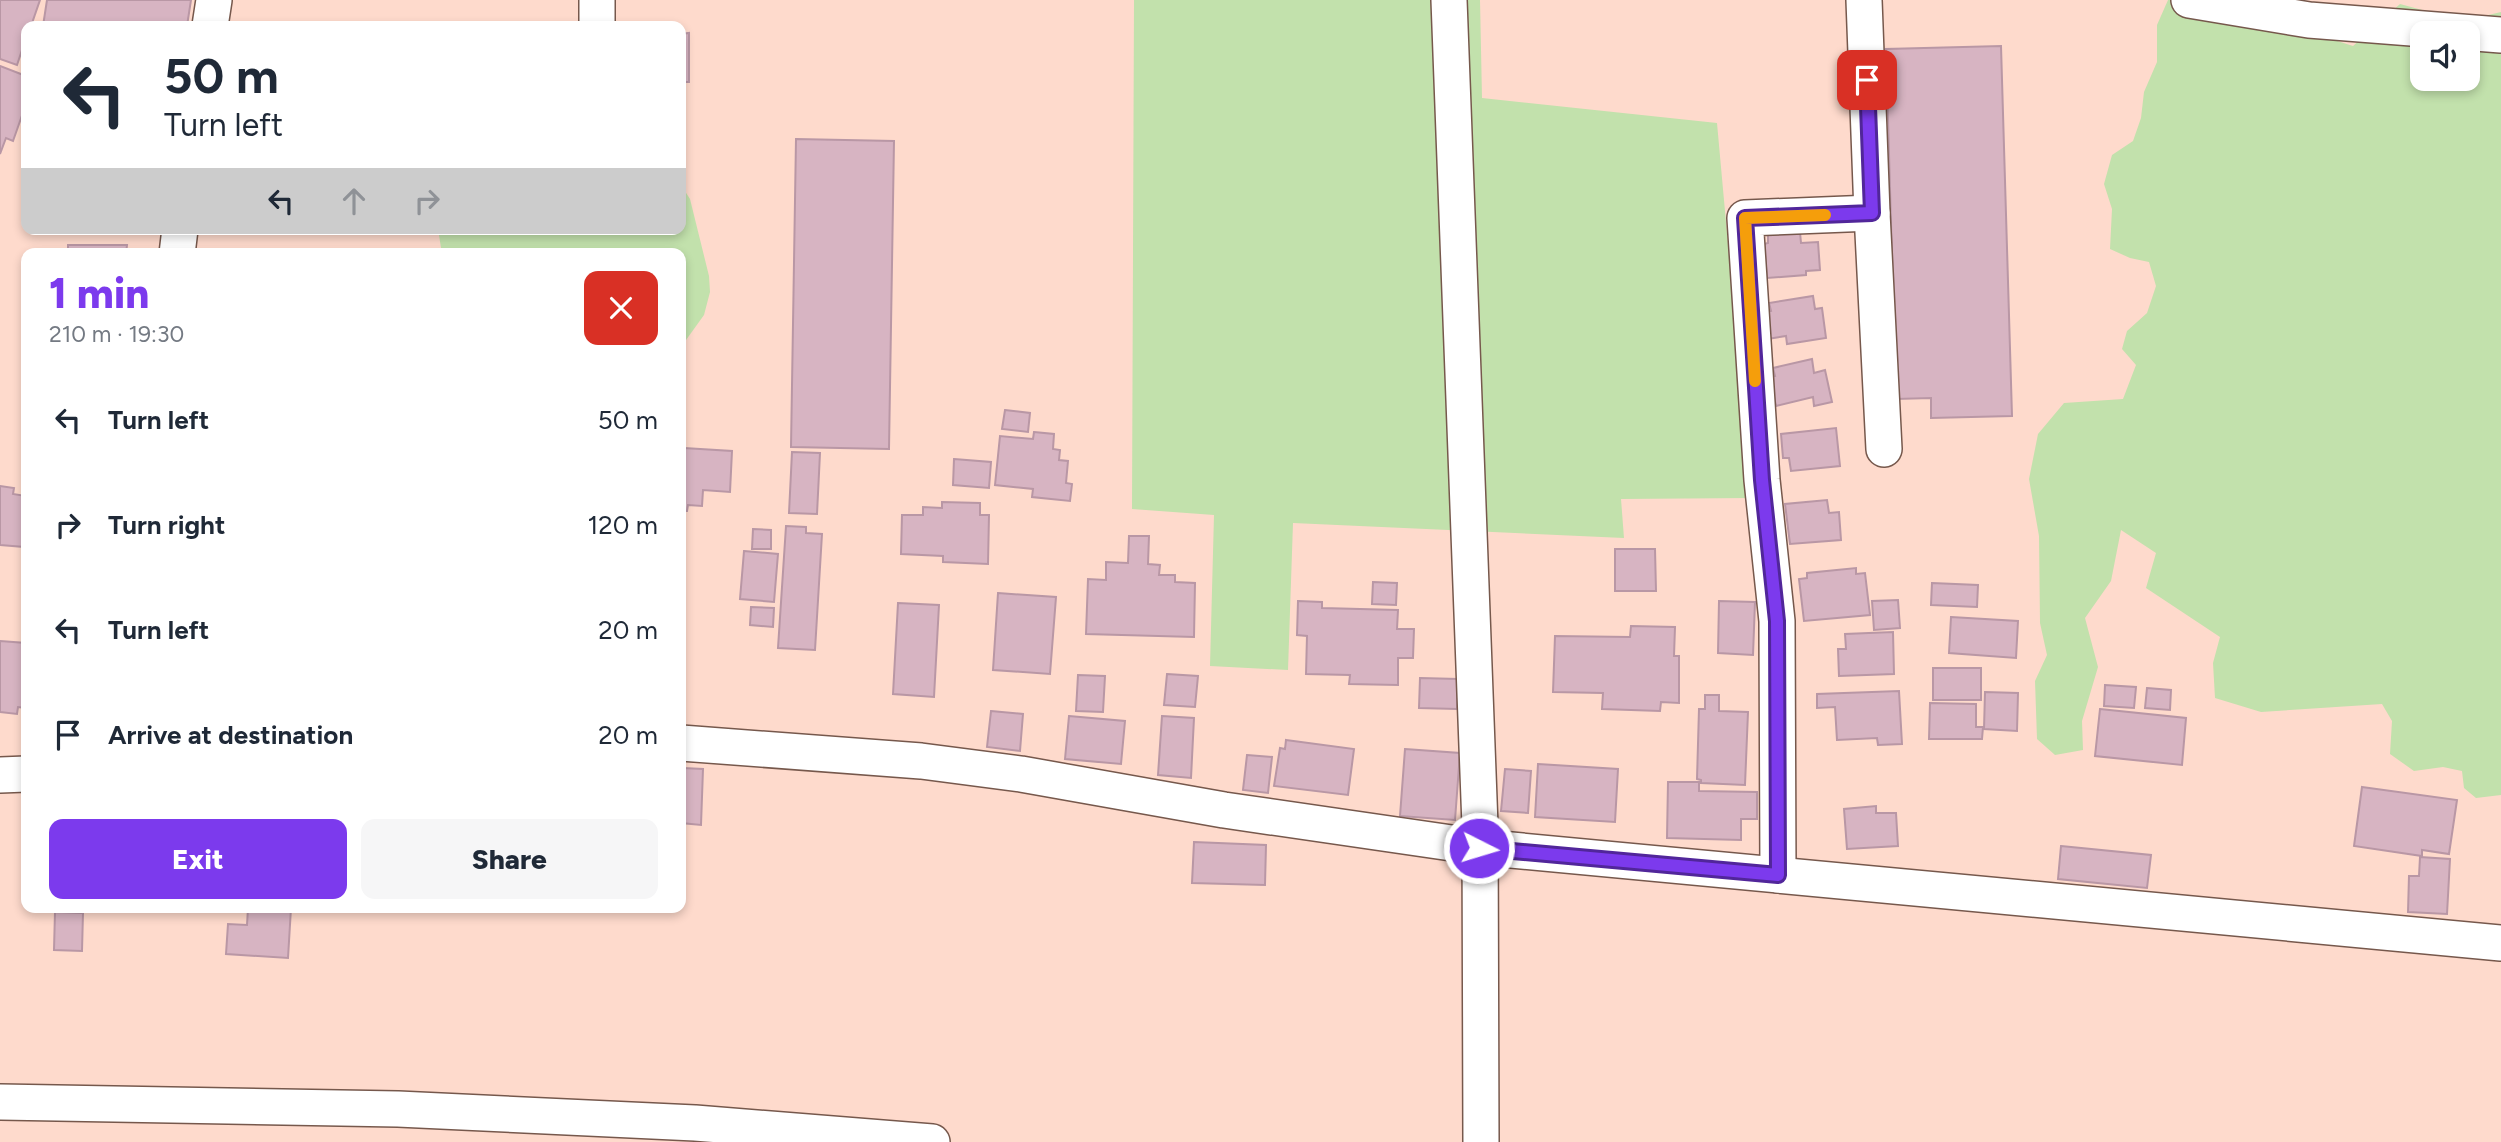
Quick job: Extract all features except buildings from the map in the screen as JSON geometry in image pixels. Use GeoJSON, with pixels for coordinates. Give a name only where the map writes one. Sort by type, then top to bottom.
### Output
{"type":"FeatureCollection","features":[{"type":"Feature","properties":{"kind":"street"},"geometry":{"type":"LineString","coordinates":[[211,21],[214,0]]}},
{"type":"Feature","properties":{"kind":"street"},"geometry":{"type":"LineString","coordinates":[[597,0],[597,21]]}},
{"type":"Feature","properties":{"kind":"street"},"geometry":{"type":"LineString","coordinates":[[1449,0],[1480,826],[1481,1142]]}},
{"type":"Feature","properties":{"kind":"street"},"geometry":{"type":"LineString","coordinates":[[1864,0],[1884,449]]}},
{"type":"Feature","properties":{"kind":"street"},"geometry":{"type":"LineString","coordinates":[[2189,0],[2309,20],[2501,35]]}},
{"type":"Feature","properties":{"kind":"street"},"geometry":{"type":"LineString","coordinates":[[1778,875],[1777,621],[1762,480],[1745,218],[1872,213]]}},
{"type":"Feature","properties":{"kind":"street"},"geometry":{"type":"LineString","coordinates":[[686,743],[922,761],[1021,774],[1224,810],[1479,848],[2501,943]]}},
{"type":"Feature","properties":{"kind":"street"},"geometry":{"type":"LineString","coordinates":[[0,775],[21,774]]}},
{"type":"Feature","properties":{"kind":"street"},"geometry":{"type":"LineString","coordinates":[[0,1102],[398,1109],[695,1124],[932,1142]]}},
{"type":"Feature","properties":{"kind":"green space"},"geometry":{"type":"Polygon","coordinates":[[[1134,0],[1480,0],[1482,98],[1717,123],[1751,498],[1621,499],[1624,538],[1293,523],[1288,670],[1210,666],[1214,515],[1132,509],[1134,0]]]}},
{"type":"Feature","properties":{"kind":"green space"},"geometry":{"type":"Polygon","coordinates":[[[2168,0],[2289,0],[2303,30],[2353,46],[2400,4],[2463,21],[2501,12],[2501,795],[2476,798],[2464,788],[2462,771],[2443,767],[2414,771],[2390,754],[2392,721],[2382,704],[2261,712],[2215,698],[2213,663],[2220,637],[2146,588],[2156,553],[2121,530],[2111,581],[2085,618],[2098,667],[2082,721],[2083,750],[2055,755],[2037,739],[2035,681],[2047,655],[2040,623],[2039,536],[2029,479],[2038,434],[2064,403],[2123,399],[2136,365],[2122,349],[2127,331],[2147,313],[2156,286],[2149,262],[2130,258],[2110,249],[2112,209],[2104,184],[2112,155],[2133,141],[2141,118],[2144,92],[2157,62],[2157,25],[2168,0]]]}},
{"type":"Feature","properties":{"kind":"green space"},"geometry":{"type":"Polygon","coordinates":[[[686,193],[690,199],[709,276],[710,292],[704,315],[686,340],[686,248],[441,248],[439,235],[686,235],[686,193]]]}},
{"type":"Feature","properties":{"kind":"slow traffic"},"geometry":{"type":"LineString","coordinates":[[1755,381],[1745,218],[1825,215]]}},
{"type":"Feature","properties":{"kind":"route"},"geometry":{"type":"LineString","coordinates":[[1479,848],[1778,875],[1777,621],[1762,480],[1745,218],[1872,213],[1867,80]]}}]}
